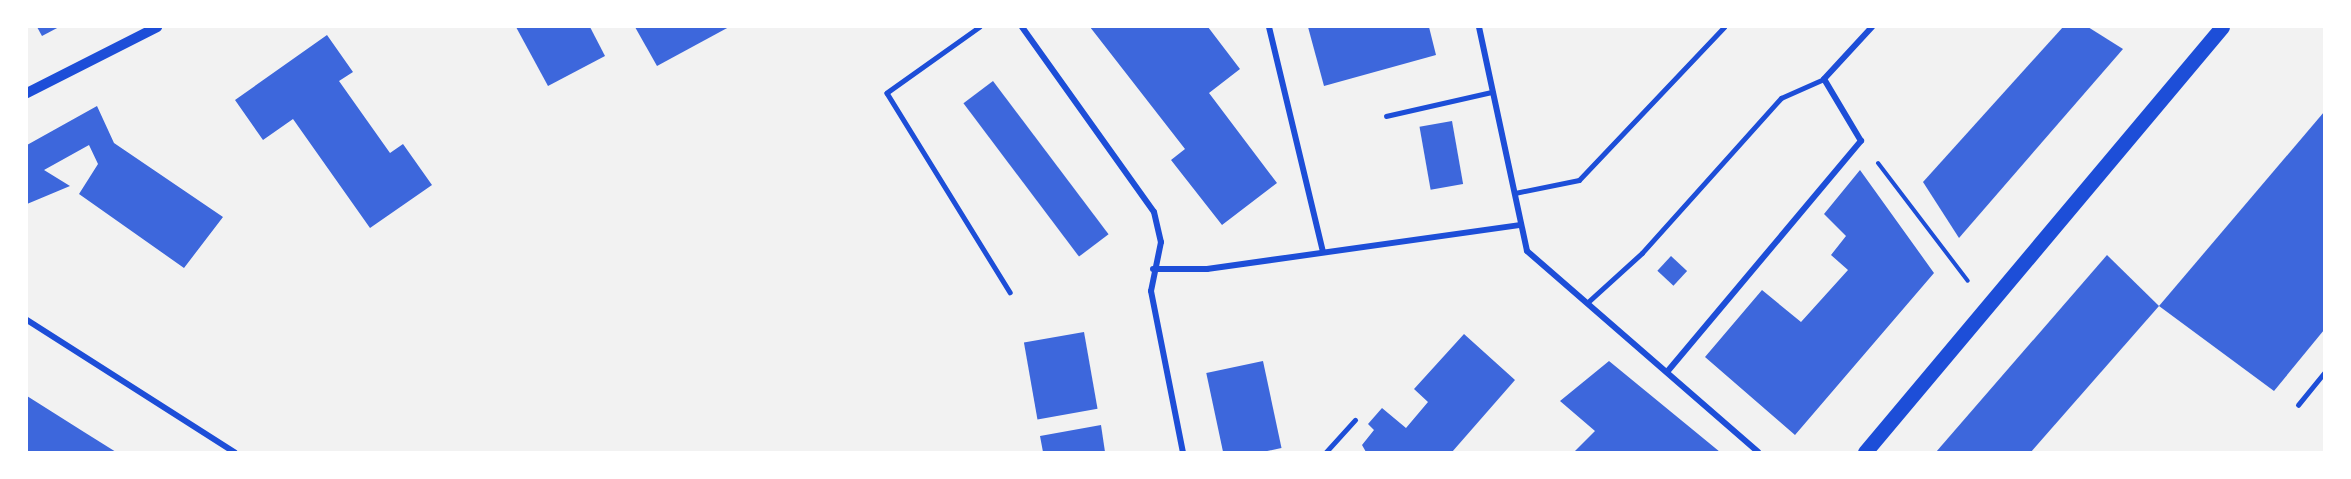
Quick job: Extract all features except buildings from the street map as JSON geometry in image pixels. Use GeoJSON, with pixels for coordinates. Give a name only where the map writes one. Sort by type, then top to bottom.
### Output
{"type":"FeatureCollection","features":[{"type":"Feature","properties":{"kind":"main road"},"geometry":{"type":"LineString","coordinates":[[1865,452],[1989,308],[2222,27]]}},
{"type":"Feature","properties":{"kind":"street"},"geometry":{"type":"LineString","coordinates":[[27,93],[157,27]]}},
{"type":"Feature","properties":{"kind":"street"},"geometry":{"type":"LineString","coordinates":[[1022,27],[1154,212],[1161,242],[1153,269],[1151,291],[1183,452]]}},
{"type":"Feature","properties":{"kind":"street"},"geometry":{"type":"LineString","coordinates":[[1269,27],[1323,252]]}},
{"type":"Feature","properties":{"kind":"street"},"geometry":{"type":"LineString","coordinates":[[1479,27],[1527,251],[1758,452]]}},
{"type":"Feature","properties":{"kind":"street"},"geometry":{"type":"LineString","coordinates":[[1667,372],[1861,141],[1824,79],[1872,27]]}},
{"type":"Feature","properties":{"kind":"street"},"geometry":{"type":"LineString","coordinates":[[1153,269],[1207,268],[1521,225]]}},
{"type":"Feature","properties":{"kind":"street"},"geometry":{"type":"LineString","coordinates":[[27,320],[234,452]]}},
{"type":"Feature","properties":{"kind":"lane"},"geometry":{"type":"LineString","coordinates":[[980,27],[887,93],[1010,292]]}},
{"type":"Feature","properties":{"kind":"lane"},"geometry":{"type":"LineString","coordinates":[[1515,193],[1579,180],[1724,27]]}},
{"type":"Feature","properties":{"kind":"lane"},"geometry":{"type":"LineString","coordinates":[[1587,303],[1642,253],[1781,98],[1824,79]]}},
{"type":"Feature","properties":{"kind":"lane"},"geometry":{"type":"LineString","coordinates":[[1386,116],[1492,92]]}},
{"type":"Feature","properties":{"kind":"lane"},"geometry":{"type":"LineString","coordinates":[[2298,405],[2324,373]]}},
{"type":"Feature","properties":{"kind":"lane"},"geometry":{"type":"LineString","coordinates":[[1326,452],[1355,420]]}},
{"type":"Feature","properties":{"kind":"path"},"geometry":{"type":"LineString","coordinates":[[1861,141],[1989,308]]}}]}
